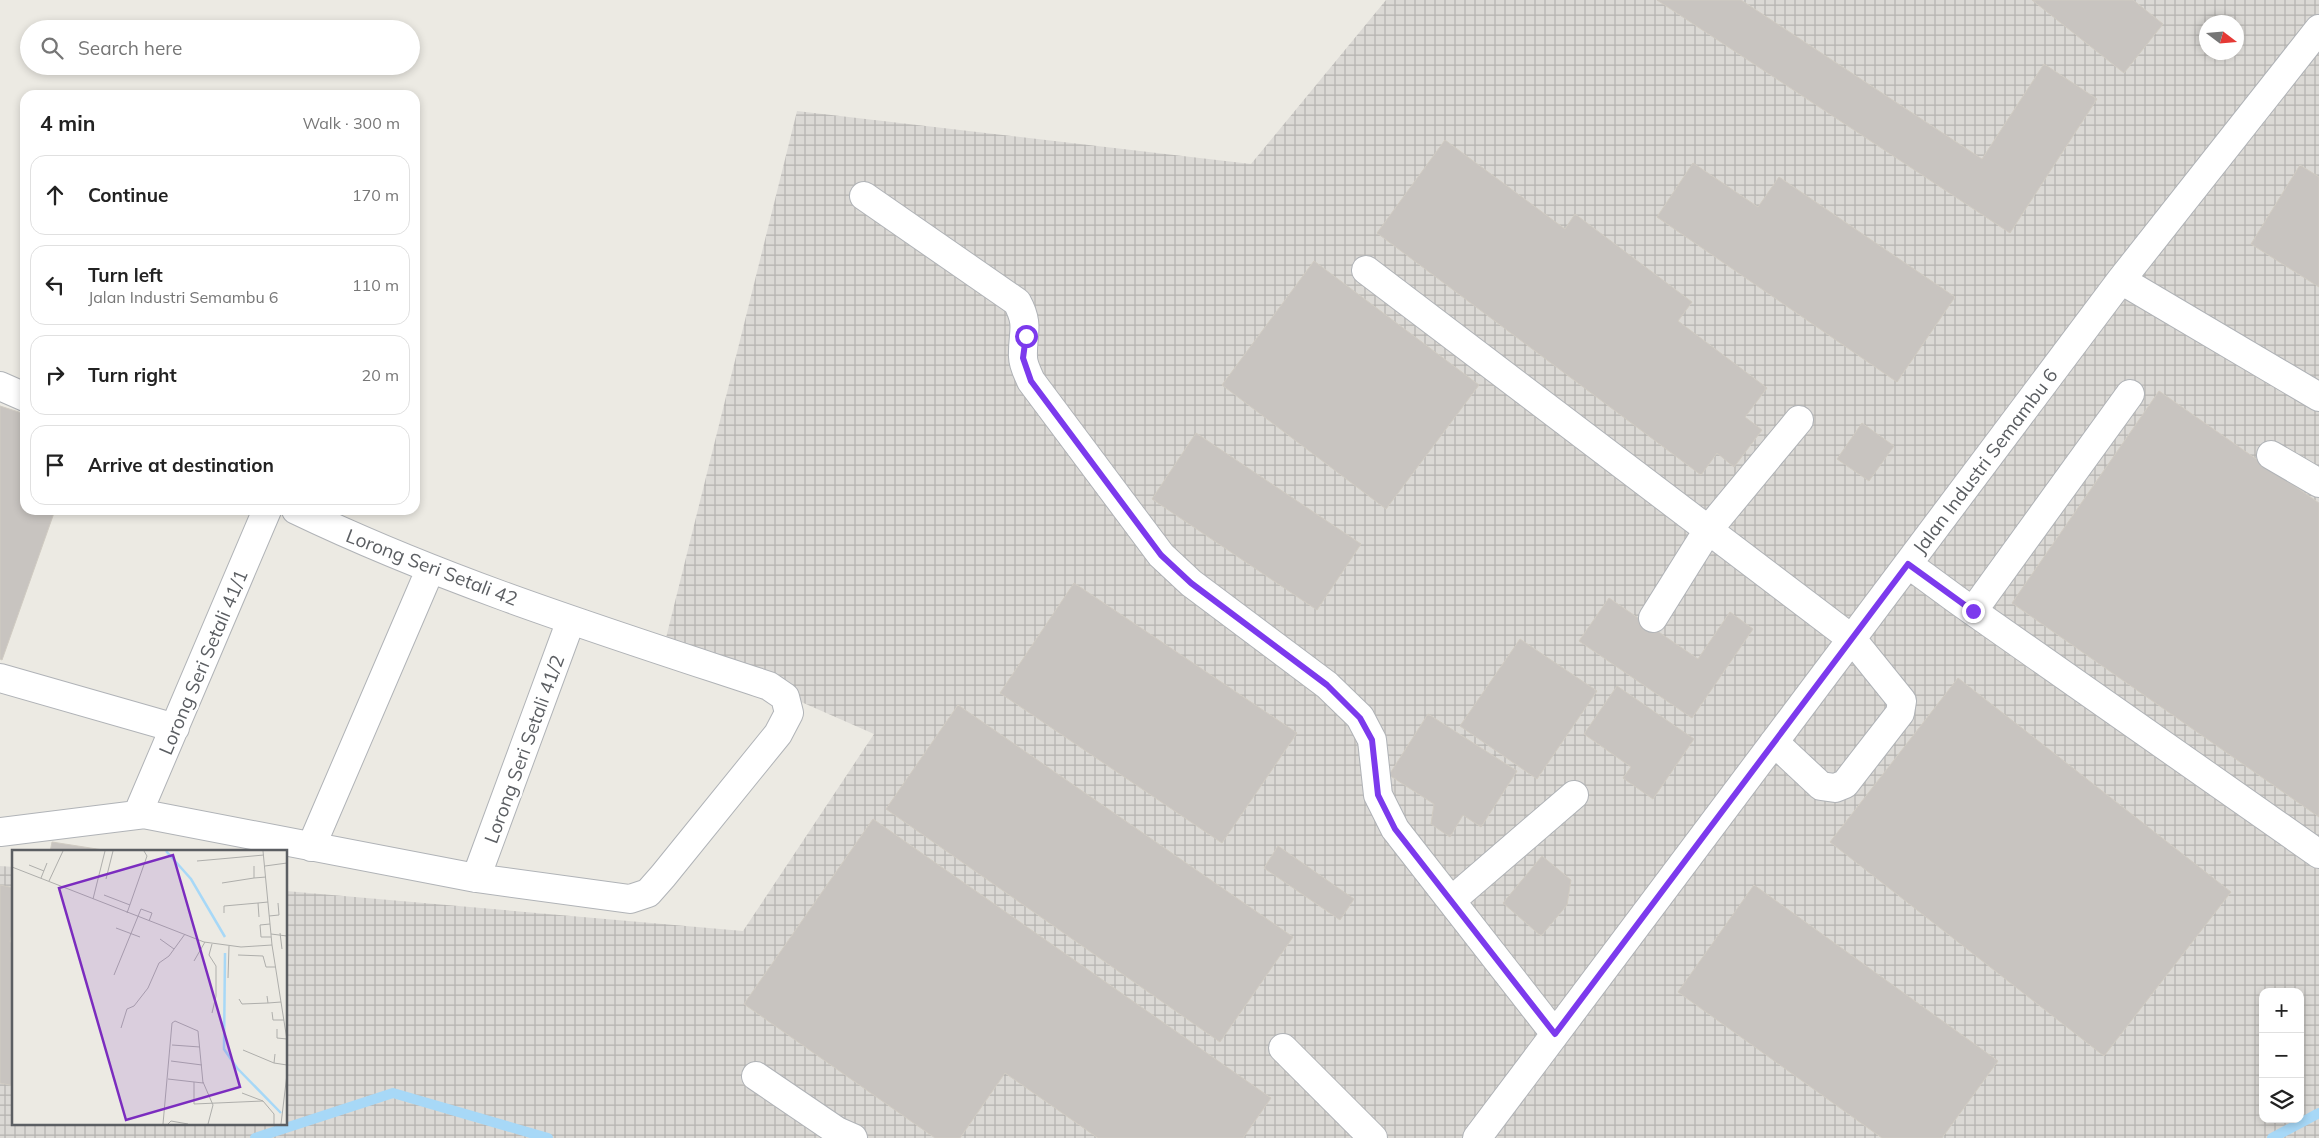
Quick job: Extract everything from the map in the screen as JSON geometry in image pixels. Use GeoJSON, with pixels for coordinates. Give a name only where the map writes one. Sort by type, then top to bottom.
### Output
{"type":"FeatureCollection","features":[{"type":"Feature","properties":{"kind":"street","name":"Jalan Industri Semambu 6"},"geometry":{"type":"LineString","coordinates":[[1477,1138],[2121,280],[2319,29]]}},
{"type":"Feature","properties":{"kind":"street"},"geometry":{"type":"LineString","coordinates":[[864,196],[1017,302],[1023,313],[1026,336],[1023,358],[1031,381],[1161,555],[1191,583],[1327,685],[1360,718],[1372,740],[1378,795],[1395,829],[1555,1034]]}},
{"type":"Feature","properties":{"kind":"street"},"geometry":{"type":"LineString","coordinates":[[1366,270],[1852,639],[1902,700],[1900,713],[1845,784],[1835,788],[1822,786],[1774,742]]}},
{"type":"Feature","properties":{"kind":"street"},"geometry":{"type":"LineString","coordinates":[[2121,280],[2319,397]]}},
{"type":"Feature","properties":{"kind":"street"},"geometry":{"type":"LineString","coordinates":[[0,386],[20,395]]}},
{"type":"Feature","properties":{"kind":"street"},"geometry":{"type":"LineString","coordinates":[[1973,611],[2130,394]]}},
{"type":"Feature","properties":{"kind":"street"},"geometry":{"type":"LineString","coordinates":[[1653,618],[1708,530],[1799,420]]}},
{"type":"Feature","properties":{"kind":"street"},"geometry":{"type":"LineString","coordinates":[[2271,455],[2319,483]]}},
{"type":"Feature","properties":{"kind":"street","name":"Lorong Seri Setali 41/1"},"geometry":{"type":"LineString","coordinates":[[142,813],[175,728],[265,515]]}},
{"type":"Feature","properties":{"kind":"street","name":"Lorong Seri Setali 42"},"geometry":{"type":"LineString","coordinates":[[0,832],[142,813],[476,878],[630,899],[648,893],[778,734],[789,713],[784,698],[769,686],[571,620],[430,570],[307,515]]}},
{"type":"Feature","properties":{"kind":"street"},"geometry":{"type":"LineString","coordinates":[[1908,564],[2319,854]]}},
{"type":"Feature","properties":{"kind":"street"},"geometry":{"type":"LineString","coordinates":[[311,847],[430,570]]}},
{"type":"Feature","properties":{"kind":"street","name":"Lorong Seri Setali 41/2"},"geometry":{"type":"LineString","coordinates":[[476,878],[571,620]]}},
{"type":"Feature","properties":{"kind":"street"},"geometry":{"type":"LineString","coordinates":[[0,678],[175,728]]}},
{"type":"Feature","properties":{"kind":"street"},"geometry":{"type":"LineString","coordinates":[[1452,900],[1574,796]]}},
{"type":"Feature","properties":{"kind":"street"},"geometry":{"type":"LineString","coordinates":[[1282,1048],[1373,1138]]}},
{"type":"Feature","properties":{"kind":"street"},"geometry":{"type":"LineString","coordinates":[[756,1076],[837,1131],[853,1138]]}},
{"type":"Feature","properties":{"kind":"shaded area"},"geometry":{"type":"Polygon","coordinates":[[[1386,0],[2319,0],[2319,1138],[0,1138],[0,866],[12,867],[12,1126],[288,1126],[288,891],[743,931],[874,734],[665,642],[797,111],[1251,164],[1386,0]]]}},
{"type":"Feature","properties":{"kind":"building"},"geometry":{"type":"Polygon","coordinates":[[[1657,0],[1741,0],[1982,159],[2044,64],[2097,99],[2010,233],[1657,0]]]}},
{"type":"Feature","properties":{"kind":"building"},"geometry":{"type":"Polygon","coordinates":[[[2032,0],[2133,0],[2163,24],[2124,73],[2032,0]]]}},
{"type":"Feature","properties":{"kind":"building"},"geometry":{"type":"Polygon","coordinates":[[[1445,140],[1565,229],[1575,214],[1692,302],[1678,321],[1767,388],[1745,417],[1762,430],[1734,467],[1717,453],[1701,475],[1377,233],[1445,140]]]}},
{"type":"Feature","properties":{"kind":"building"},"geometry":{"type":"Polygon","coordinates":[[[1693,163],[1758,207],[1779,177],[1955,297],[1897,382],[1657,217],[1693,163]]]}},
{"type":"Feature","properties":{"kind":"building"},"geometry":{"type":"Polygon","coordinates":[[[2300,165],[2319,177],[2319,287],[2251,244],[2300,165]]]}},
{"type":"Feature","properties":{"kind":"building"},"geometry":{"type":"Polygon","coordinates":[[[1314,261],[1479,385],[1386,509],[1222,385],[1314,261]]]}},
{"type":"Feature","properties":{"kind":"building"},"geometry":{"type":"Polygon","coordinates":[[[2159,391],[2319,503],[2319,817],[2012,603],[2159,391]]]}},
{"type":"Feature","properties":{"kind":"building"},"geometry":{"type":"Polygon","coordinates":[[[0,406],[20,412],[20,515],[53,515],[2,660],[0,659],[0,406]]]}},
{"type":"Feature","properties":{"kind":"building"},"geometry":{"type":"Polygon","coordinates":[[[1862,423],[1894,446],[1869,481],[1837,459],[1862,423]]]}},
{"type":"Feature","properties":{"kind":"building"},"geometry":{"type":"Polygon","coordinates":[[[1196,433],[1361,544],[1317,610],[1152,499],[1196,433]]]}},
{"type":"Feature","properties":{"kind":"building"},"geometry":{"type":"Polygon","coordinates":[[[1074,583],[1297,733],[1222,843],[1000,693],[1074,583]]]}},
{"type":"Feature","properties":{"kind":"building"},"geometry":{"type":"Polygon","coordinates":[[[1609,598],[1698,659],[1730,612],[1753,629],[1692,718],[1579,641],[1609,598]]]}},
{"type":"Feature","properties":{"kind":"building"},"geometry":{"type":"Polygon","coordinates":[[[1520,639],[1597,691],[1537,779],[1460,726],[1520,639]]]}},
{"type":"Feature","properties":{"kind":"building"},"geometry":{"type":"Polygon","coordinates":[[[1958,678],[2231,892],[2104,1056],[1830,842],[1958,678]]]}},
{"type":"Feature","properties":{"kind":"building"},"geometry":{"type":"Polygon","coordinates":[[[1617,686],[1694,739],[1653,799],[1623,778],[1631,767],[1584,734],[1617,686]]]}},
{"type":"Feature","properties":{"kind":"building"},"geometry":{"type":"Polygon","coordinates":[[[958,705],[1293,937],[1220,1042],[886,809],[958,705]]]}},
{"type":"Feature","properties":{"kind":"building"},"geometry":{"type":"Polygon","coordinates":[[[1428,714],[1517,771],[1481,827],[1463,815],[1450,837],[1431,824],[1434,804],[1389,775],[1428,714]]]}},
{"type":"Feature","properties":{"kind":"building"},"geometry":{"type":"Polygon","coordinates":[[[873,819],[1271,1098],[1243,1138],[1098,1138],[1005,1073],[960,1138],[935,1138],[744,1004],[873,819]]]}},
{"type":"Feature","properties":{"kind":"building"},"geometry":{"type":"Polygon","coordinates":[[[52,842],[103,850],[50,850],[52,842]]]}},
{"type":"Feature","properties":{"kind":"building"},"geometry":{"type":"Polygon","coordinates":[[[1278,846],[1354,899],[1340,920],[1264,868],[1278,846]]]}},
{"type":"Feature","properties":{"kind":"building"},"geometry":{"type":"Polygon","coordinates":[[[1542,856],[1571,880],[1567,905],[1541,936],[1503,903],[1542,856]]]}},
{"type":"Feature","properties":{"kind":"building"},"geometry":{"type":"Polygon","coordinates":[[[0,885],[12,888],[12,932],[10,942],[12,942],[12,1086],[0,1083],[0,885]]]}},
{"type":"Feature","properties":{"kind":"building"},"geometry":{"type":"Polygon","coordinates":[[[1754,885],[1998,1061],[1942,1138],[1882,1138],[1678,992],[1754,885]]]}},
{"type":"Feature","properties":{"kind":"waterway"},"geometry":{"type":"LineString","coordinates":[[255,1138],[393,1093],[548,1138]]}},
{"type":"Feature","properties":{"kind":"waterway"},"geometry":{"type":"LineString","coordinates":[[2272,1138],[2319,1113]]}},
{"type":"Feature","properties":{"kind":"route"},"geometry":{"type":"LineString","coordinates":[[1026,336],[1023,358],[1031,381],[1161,555],[1191,583],[1327,685],[1360,718],[1372,740],[1378,795],[1395,829],[1555,1034],[1908,564],[1973,611]]}}]}
